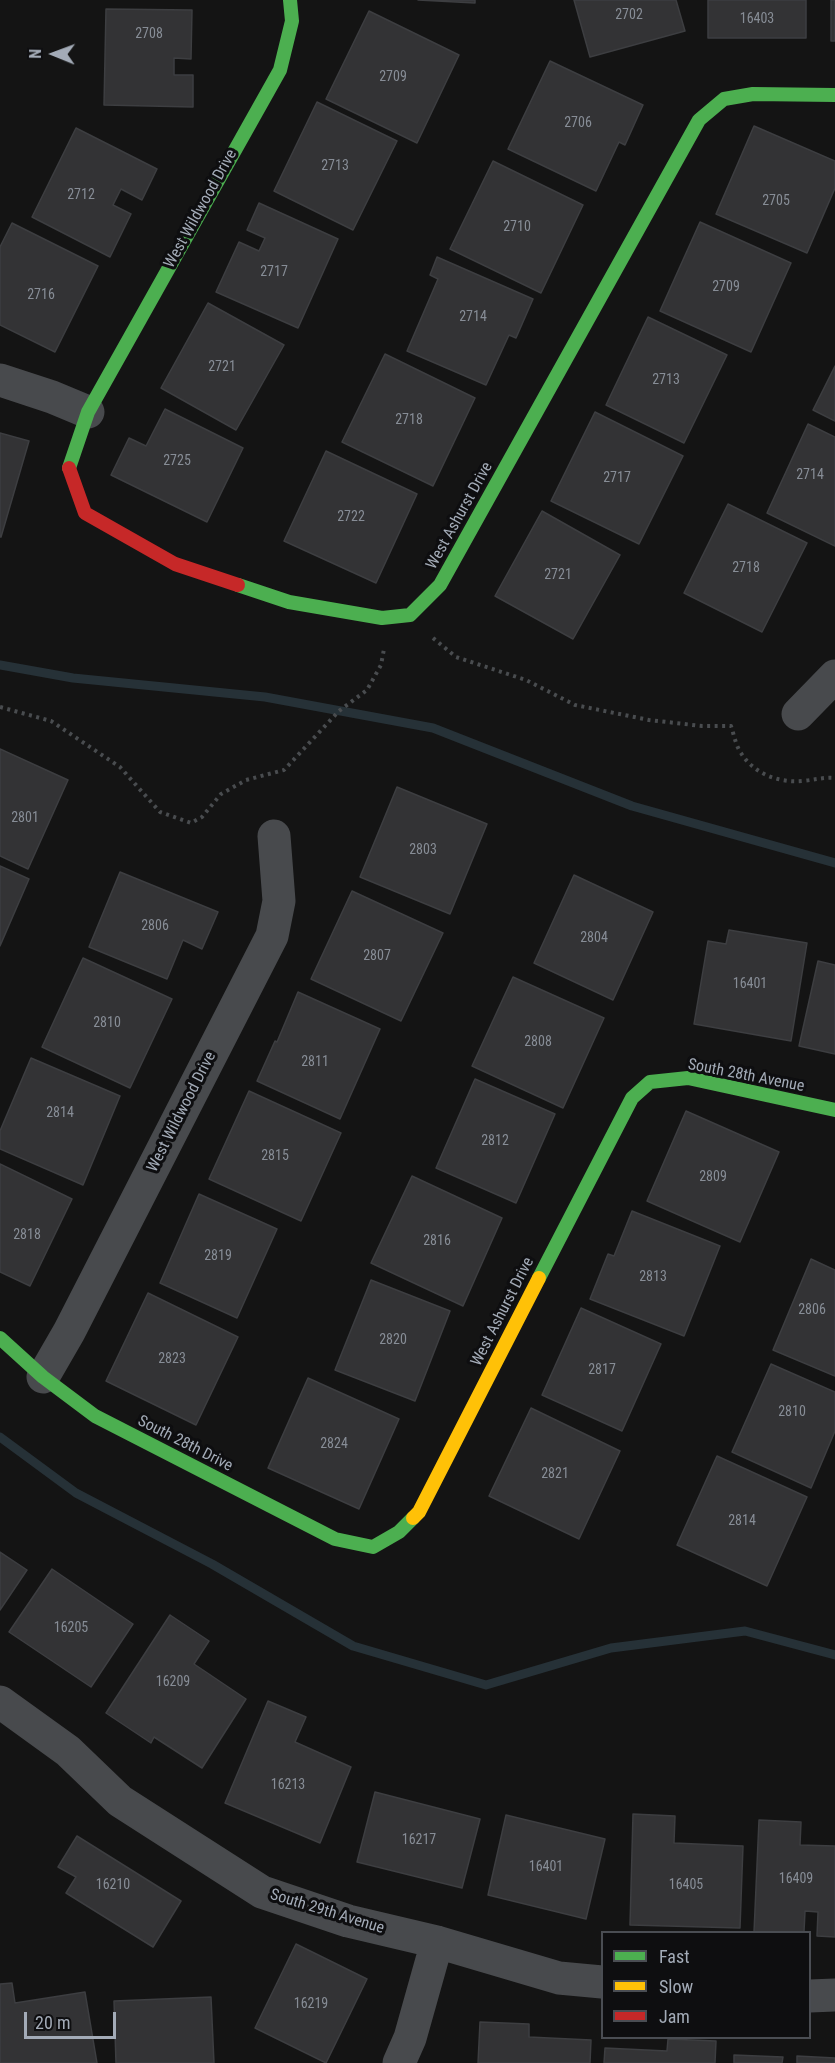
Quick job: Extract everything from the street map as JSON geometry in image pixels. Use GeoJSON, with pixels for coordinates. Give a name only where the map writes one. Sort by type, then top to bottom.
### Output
{"type":"FeatureCollection","features":[{"type":"Feature","properties":{"kind":"street","name":"West Wildwood Drive"},"geometry":{"type":"LineString","coordinates":[[88,411],[280,69],[292,21],[290,0]]}},
{"type":"Feature","properties":{"kind":"street","name":"West Ashurst Drive"},"geometry":{"type":"LineString","coordinates":[[88,411],[69,470],[85,513],[175,564],[289,602],[382,618],[410,615],[440,585],[699,120],[724,99],[753,94],[835,95]]}},
{"type":"Feature","properties":{"kind":"street"},"geometry":{"type":"LineString","coordinates":[[0,380],[88,411]]}},
{"type":"Feature","properties":{"kind":"street"},"geometry":{"type":"LineString","coordinates":[[798,714],[835,676]]}},
{"type":"Feature","properties":{"kind":"street","name":"West Wildwood Drive"},"geometry":{"type":"LineString","coordinates":[[44,1377],[272,936],[279,901],[274,837]]}},
{"type":"Feature","properties":{"kind":"street","name":"South 28th Avenue"},"geometry":{"type":"LineString","coordinates":[[650,1082],[688,1078],[835,1110]]}},
{"type":"Feature","properties":{"kind":"street","name":"West Ashurst Drive"},"geometry":{"type":"LineString","coordinates":[[373,1546],[399,1532],[419,1512],[632,1098],[650,1082]]}},
{"type":"Feature","properties":{"kind":"street","name":"South 28th Drive"},"geometry":{"type":"LineString","coordinates":[[0,1338],[44,1377],[95,1416],[335,1539],[373,1546]]}},
{"type":"Feature","properties":{"kind":"street","name":"South 29th Avenue"},"geometry":{"type":"LineString","coordinates":[[0,1702],[68,1751],[120,1801],[262,1892],[348,1921],[437,1942],[559,1978],[601,1982]]}},
{"type":"Feature","properties":{"kind":"street"},"geometry":{"type":"LineString","coordinates":[[399,2063],[410,2037],[437,1942]]}},
{"type":"Feature","properties":{"kind":"path"},"geometry":{"type":"LineString","coordinates":[[0,707],[51,721],[120,767],[160,812],[190,823],[202,817],[221,794],[246,780],[284,770],[339,711],[367,690],[381,665],[384,644],[382,618]]}},
{"type":"Feature","properties":{"kind":"path"},"geometry":{"type":"LineString","coordinates":[[456,657],[526,680],[575,705],[649,720],[702,726],[731,726],[740,752],[754,768],[777,780],[801,781],[825,777],[835,778]]}},
{"type":"Feature","properties":{"kind":"building"},"geometry":{"type":"Polygon","coordinates":[[[418,0],[475,0],[475,3],[418,0]]]}},
{"type":"Feature","properties":{"kind":"building"},"geometry":{"type":"Polygon","coordinates":[[[574,0],[676,0],[685,31],[590,57],[574,0]]]}},
{"type":"Feature","properties":{"kind":"building"},"geometry":{"type":"Polygon","coordinates":[[[708,0],[806,0],[806,38],[708,38],[708,0]]]}},
{"type":"Feature","properties":{"kind":"building"},"geometry":{"type":"Polygon","coordinates":[[[831,0],[835,0],[835,41],[831,41],[831,0]]]}},
{"type":"Feature","properties":{"kind":"building"},"geometry":{"type":"Polygon","coordinates":[[[106,9],[192,10],[191,59],[174,58],[174,75],[193,75],[193,107],[104,105],[106,9]]]}},
{"type":"Feature","properties":{"kind":"building"},"geometry":{"type":"Polygon","coordinates":[[[369,11],[459,55],[417,143],[326,99],[369,11]]]}},
{"type":"Feature","properties":{"kind":"building"},"geometry":{"type":"Polygon","coordinates":[[[550,61],[643,105],[625,145],[619,142],[596,191],[508,149],[550,61]]]}},
{"type":"Feature","properties":{"kind":"building"},"geometry":{"type":"Polygon","coordinates":[[[317,102],[397,141],[353,230],[274,191],[317,102]]]}},
{"type":"Feature","properties":{"kind":"building"},"geometry":{"type":"Polygon","coordinates":[[[754,126],[835,161],[835,188],[807,253],[716,214],[754,126]]]}},
{"type":"Feature","properties":{"kind":"building"},"geometry":{"type":"Polygon","coordinates":[[[76,128],[157,169],[142,200],[121,189],[113,205],[131,214],[110,257],[32,217],[76,128]]]}},
{"type":"Feature","properties":{"kind":"building"},"geometry":{"type":"Polygon","coordinates":[[[493,161],[583,205],[541,293],[450,249],[493,161]]]}},
{"type":"Feature","properties":{"kind":"building"},"geometry":{"type":"Polygon","coordinates":[[[259,203],[338,239],[298,328],[216,292],[239,242],[259,251],[265,238],[247,230],[259,203]]]}},
{"type":"Feature","properties":{"kind":"building"},"geometry":{"type":"Polygon","coordinates":[[[700,222],[791,263],[751,352],[660,311],[700,222]]]}},
{"type":"Feature","properties":{"kind":"building"},"geometry":{"type":"Polygon","coordinates":[[[12,223],[98,266],[55,352],[0,325],[0,247],[12,223]]]}},
{"type":"Feature","properties":{"kind":"building"},"geometry":{"type":"Polygon","coordinates":[[[437,257],[533,299],[516,338],[509,335],[486,385],[407,351],[438,279],[430,275],[437,257]]]}},
{"type":"Feature","properties":{"kind":"building"},"geometry":{"type":"Polygon","coordinates":[[[208,303],[284,345],[236,430],[161,388],[208,303]]]}},
{"type":"Feature","properties":{"kind":"building"},"geometry":{"type":"Polygon","coordinates":[[[648,317],[727,355],[684,443],[606,405],[648,317]]]}},
{"type":"Feature","properties":{"kind":"building"},"geometry":{"type":"Polygon","coordinates":[[[385,354],[475,398],[433,486],[342,442],[385,354]]]}},
{"type":"Feature","properties":{"kind":"building"},"geometry":{"type":"Polygon","coordinates":[[[835,366],[835,421],[813,410],[835,366]]]}},
{"type":"Feature","properties":{"kind":"building"},"geometry":{"type":"Polygon","coordinates":[[[165,409],[243,448],[207,522],[111,475],[129,438],[146,446],[165,409]]]}},
{"type":"Feature","properties":{"kind":"building"},"geometry":{"type":"Polygon","coordinates":[[[595,412],[683,456],[639,544],[551,501],[595,412]]]}},
{"type":"Feature","properties":{"kind":"building"},"geometry":{"type":"Polygon","coordinates":[[[808,424],[835,437],[835,546],[767,513],[808,424]]]}},
{"type":"Feature","properties":{"kind":"building"},"geometry":{"type":"Polygon","coordinates":[[[0,433],[29,441],[1,537],[0,537],[0,433]]]}},
{"type":"Feature","properties":{"kind":"building"},"geometry":{"type":"Polygon","coordinates":[[[326,451],[417,494],[376,583],[284,541],[326,451]]]}},
{"type":"Feature","properties":{"kind":"building"},"geometry":{"type":"Polygon","coordinates":[[[728,504],[807,543],[762,632],[684,593],[728,504]]]}},
{"type":"Feature","properties":{"kind":"building"},"geometry":{"type":"Polygon","coordinates":[[[542,511],[620,555],[573,639],[495,596],[542,511]]]}},
{"type":"Feature","properties":{"kind":"building"},"geometry":{"type":"Polygon","coordinates":[[[0,749],[68,780],[28,869],[0,856],[0,749]]]}},
{"type":"Feature","properties":{"kind":"building"},"geometry":{"type":"Polygon","coordinates":[[[397,787],[487,824],[450,914],[360,877],[397,787]]]}},
{"type":"Feature","properties":{"kind":"building"},"geometry":{"type":"Polygon","coordinates":[[[0,866],[29,879],[0,946],[0,866]]]}},
{"type":"Feature","properties":{"kind":"building"},"geometry":{"type":"Polygon","coordinates":[[[120,872],[218,912],[202,949],[183,940],[167,979],[89,947],[120,872]]]}},
{"type":"Feature","properties":{"kind":"building"},"geometry":{"type":"Polygon","coordinates":[[[574,875],[653,912],[613,1000],[534,963],[574,875]]]}},
{"type":"Feature","properties":{"kind":"building"},"geometry":{"type":"Polygon","coordinates":[[[352,891],[443,933],[401,1021],[311,979],[352,891]]]}},
{"type":"Feature","properties":{"kind":"building"},"geometry":{"type":"Polygon","coordinates":[[[729,930],[807,943],[791,1041],[694,1024],[708,941],[726,944],[729,930]]]}},
{"type":"Feature","properties":{"kind":"building"},"geometry":{"type":"Polygon","coordinates":[[[83,958],[172,999],[130,1088],[42,1047],[83,958]]]}},
{"type":"Feature","properties":{"kind":"building"},"geometry":{"type":"Polygon","coordinates":[[[818,961],[835,965],[835,1054],[799,1046],[818,961]]]}},
{"type":"Feature","properties":{"kind":"building"},"geometry":{"type":"Polygon","coordinates":[[[513,977],[604,1018],[563,1108],[472,1066],[513,977]]]}},
{"type":"Feature","properties":{"kind":"building"},"geometry":{"type":"Polygon","coordinates":[[[298,992],[380,1029],[340,1119],[257,1081],[275,1041],[277,1042],[298,992]]]}},
{"type":"Feature","properties":{"kind":"building"},"geometry":{"type":"Polygon","coordinates":[[[31,1058],[120,1096],[83,1185],[0,1149],[0,1131],[31,1058]]]}},
{"type":"Feature","properties":{"kind":"building"},"geometry":{"type":"Polygon","coordinates":[[[475,1079],[555,1114],[516,1203],[436,1168],[475,1079]]]}},
{"type":"Feature","properties":{"kind":"building"},"geometry":{"type":"Polygon","coordinates":[[[249,1091],[341,1133],[301,1221],[209,1179],[249,1091]]]}},
{"type":"Feature","properties":{"kind":"building"},"geometry":{"type":"Polygon","coordinates":[[[686,1111],[779,1152],[740,1242],[647,1201],[686,1111]]]}},
{"type":"Feature","properties":{"kind":"building"},"geometry":{"type":"Polygon","coordinates":[[[0,1164],[72,1199],[30,1286],[0,1272],[0,1164]]]}},
{"type":"Feature","properties":{"kind":"building"},"geometry":{"type":"Polygon","coordinates":[[[412,1176],[502,1218],[463,1306],[371,1263],[412,1176]]]}},
{"type":"Feature","properties":{"kind":"building"},"geometry":{"type":"Polygon","coordinates":[[[199,1194],[277,1229],[237,1318],[160,1283],[199,1194]]]}},
{"type":"Feature","properties":{"kind":"building"},"geometry":{"type":"Polygon","coordinates":[[[632,1211],[720,1246],[684,1336],[590,1299],[608,1254],[614,1256],[632,1211]]]}},
{"type":"Feature","properties":{"kind":"building"},"geometry":{"type":"Polygon","coordinates":[[[811,1259],[835,1270],[835,1376],[773,1350],[811,1259]]]}},
{"type":"Feature","properties":{"kind":"building"},"geometry":{"type":"Polygon","coordinates":[[[371,1280],[450,1311],[415,1401],[335,1370],[371,1280]]]}},
{"type":"Feature","properties":{"kind":"building"},"geometry":{"type":"Polygon","coordinates":[[[148,1293],[238,1337],[196,1425],[106,1381],[148,1293]]]}},
{"type":"Feature","properties":{"kind":"building"},"geometry":{"type":"Polygon","coordinates":[[[581,1308],[661,1344],[622,1431],[542,1395],[581,1308]]]}},
{"type":"Feature","properties":{"kind":"building"},"geometry":{"type":"Polygon","coordinates":[[[771,1364],[835,1392],[835,1431],[811,1488],[732,1452],[771,1364]]]}},
{"type":"Feature","properties":{"kind":"building"},"geometry":{"type":"Polygon","coordinates":[[[308,1378],[399,1419],[359,1509],[268,1468],[308,1378]]]}},
{"type":"Feature","properties":{"kind":"building"},"geometry":{"type":"Polygon","coordinates":[[[531,1408],[620,1451],[579,1539],[489,1496],[531,1408]]]}},
{"type":"Feature","properties":{"kind":"building"},"geometry":{"type":"Polygon","coordinates":[[[717,1456],[807,1497],[767,1586],[677,1545],[717,1456]]]}},
{"type":"Feature","properties":{"kind":"building"},"geometry":{"type":"Polygon","coordinates":[[[0,1552],[27,1570],[0,1610],[0,1552]]]}},
{"type":"Feature","properties":{"kind":"building"},"geometry":{"type":"Polygon","coordinates":[[[52,1569],[133,1624],[91,1687],[9,1632],[52,1569]]]}},
{"type":"Feature","properties":{"kind":"building"},"geometry":{"type":"Polygon","coordinates":[[[170,1615],[209,1641],[194,1664],[246,1699],[202,1768],[154,1737],[151,1743],[106,1713],[170,1615]]]}},
{"type":"Feature","properties":{"kind":"building"},"geometry":{"type":"Polygon","coordinates":[[[268,1701],[306,1717],[295,1742],[351,1767],[320,1843],[225,1803],[268,1701]]]}},
{"type":"Feature","properties":{"kind":"building"},"geometry":{"type":"Polygon","coordinates":[[[375,1792],[480,1819],[462,1888],[357,1862],[375,1792]]]}},
{"type":"Feature","properties":{"kind":"building"},"geometry":{"type":"Polygon","coordinates":[[[633,1814],[675,1816],[674,1843],[743,1846],[740,1928],[630,1925],[633,1814]]]}},
{"type":"Feature","properties":{"kind":"building"},"geometry":{"type":"Polygon","coordinates":[[[506,1815],[605,1839],[586,1919],[488,1895],[506,1815]]]}},
{"type":"Feature","properties":{"kind":"building"},"geometry":{"type":"Polygon","coordinates":[[[759,1820],[801,1822],[800,1845],[835,1846],[835,1937],[817,1936],[818,1912],[805,1911],[804,1931],[754,1931],[759,1820]]]}},
{"type":"Feature","properties":{"kind":"building"},"geometry":{"type":"Polygon","coordinates":[[[77,1836],[181,1901],[153,1947],[66,1893],[76,1877],[58,1867],[77,1836]]]}},
{"type":"Feature","properties":{"kind":"building"},"geometry":{"type":"Polygon","coordinates":[[[296,1944],[367,1979],[326,2063],[255,2028],[296,1944]]]}},
{"type":"Feature","properties":{"kind":"building"},"geometry":{"type":"Polygon","coordinates":[[[12,1983],[15,2003],[85,1992],[97,2063],[0,2063],[0,1984],[12,1983]]]}},
{"type":"Feature","properties":{"kind":"building"},"geometry":{"type":"Polygon","coordinates":[[[211,1997],[214,2063],[116,2063],[114,2001],[211,1997]]]}},
{"type":"Feature","properties":{"kind":"building"},"geometry":{"type":"Polygon","coordinates":[[[480,2022],[529,2024],[529,2037],[591,2040],[590,2063],[478,2063],[480,2022]]]}},
{"type":"Feature","properties":{"kind":"building"},"geometry":{"type":"Polygon","coordinates":[[[668,2039],[716,2041],[715,2063],[604,2063],[605,2048],[667,2051],[668,2039]]]}},
{"type":"Feature","properties":{"kind":"building"},"geometry":{"type":"Polygon","coordinates":[[[734,2055],[783,2057],[782,2063],[734,2063],[734,2055]]]}},
{"type":"Feature","properties":{"kind":"building"},"geometry":{"type":"Polygon","coordinates":[[[797,2056],[835,2058],[835,2063],[797,2063],[797,2056]]]}},
{"type":"Feature","properties":{"kind":"waterway"},"geometry":{"type":"LineString","coordinates":[[0,665],[73,678],[265,697],[433,728],[632,806],[835,863]]}},
{"type":"Feature","properties":{"kind":"waterway"},"geometry":{"type":"LineString","coordinates":[[0,1437],[76,1493],[212,1564],[353,1646],[486,1685],[611,1648],[745,1631],[835,1655]]}},
{"type":"Feature","properties":{"kind":"traffic: fast"},"geometry":{"type":"LineString","coordinates":[[69,468],[88,412],[280,70],[292,21],[290,0]]}},
{"type":"Feature","properties":{"kind":"traffic: fast"},"geometry":{"type":"LineString","coordinates":[[238,585],[289,602],[382,618],[410,615],[440,585],[699,120],[724,99],[753,94],[835,95]]}},
{"type":"Feature","properties":{"kind":"traffic: fast"},"geometry":{"type":"LineString","coordinates":[[539,1278],[632,1098],[650,1082],[688,1078],[835,1110]]}},
{"type":"Feature","properties":{"kind":"traffic: fast"},"geometry":{"type":"LineString","coordinates":[[0,1338],[43,1377],[95,1416],[335,1539],[373,1547],[399,1532],[413,1518]]}},
{"type":"Feature","properties":{"kind":"traffic: slow"},"geometry":{"type":"LineString","coordinates":[[413,1518],[419,1512],[539,1278]]}},
{"type":"Feature","properties":{"kind":"traffic: jam"},"geometry":{"type":"LineString","coordinates":[[69,468],[85,513],[175,564],[238,585]]}}]}
